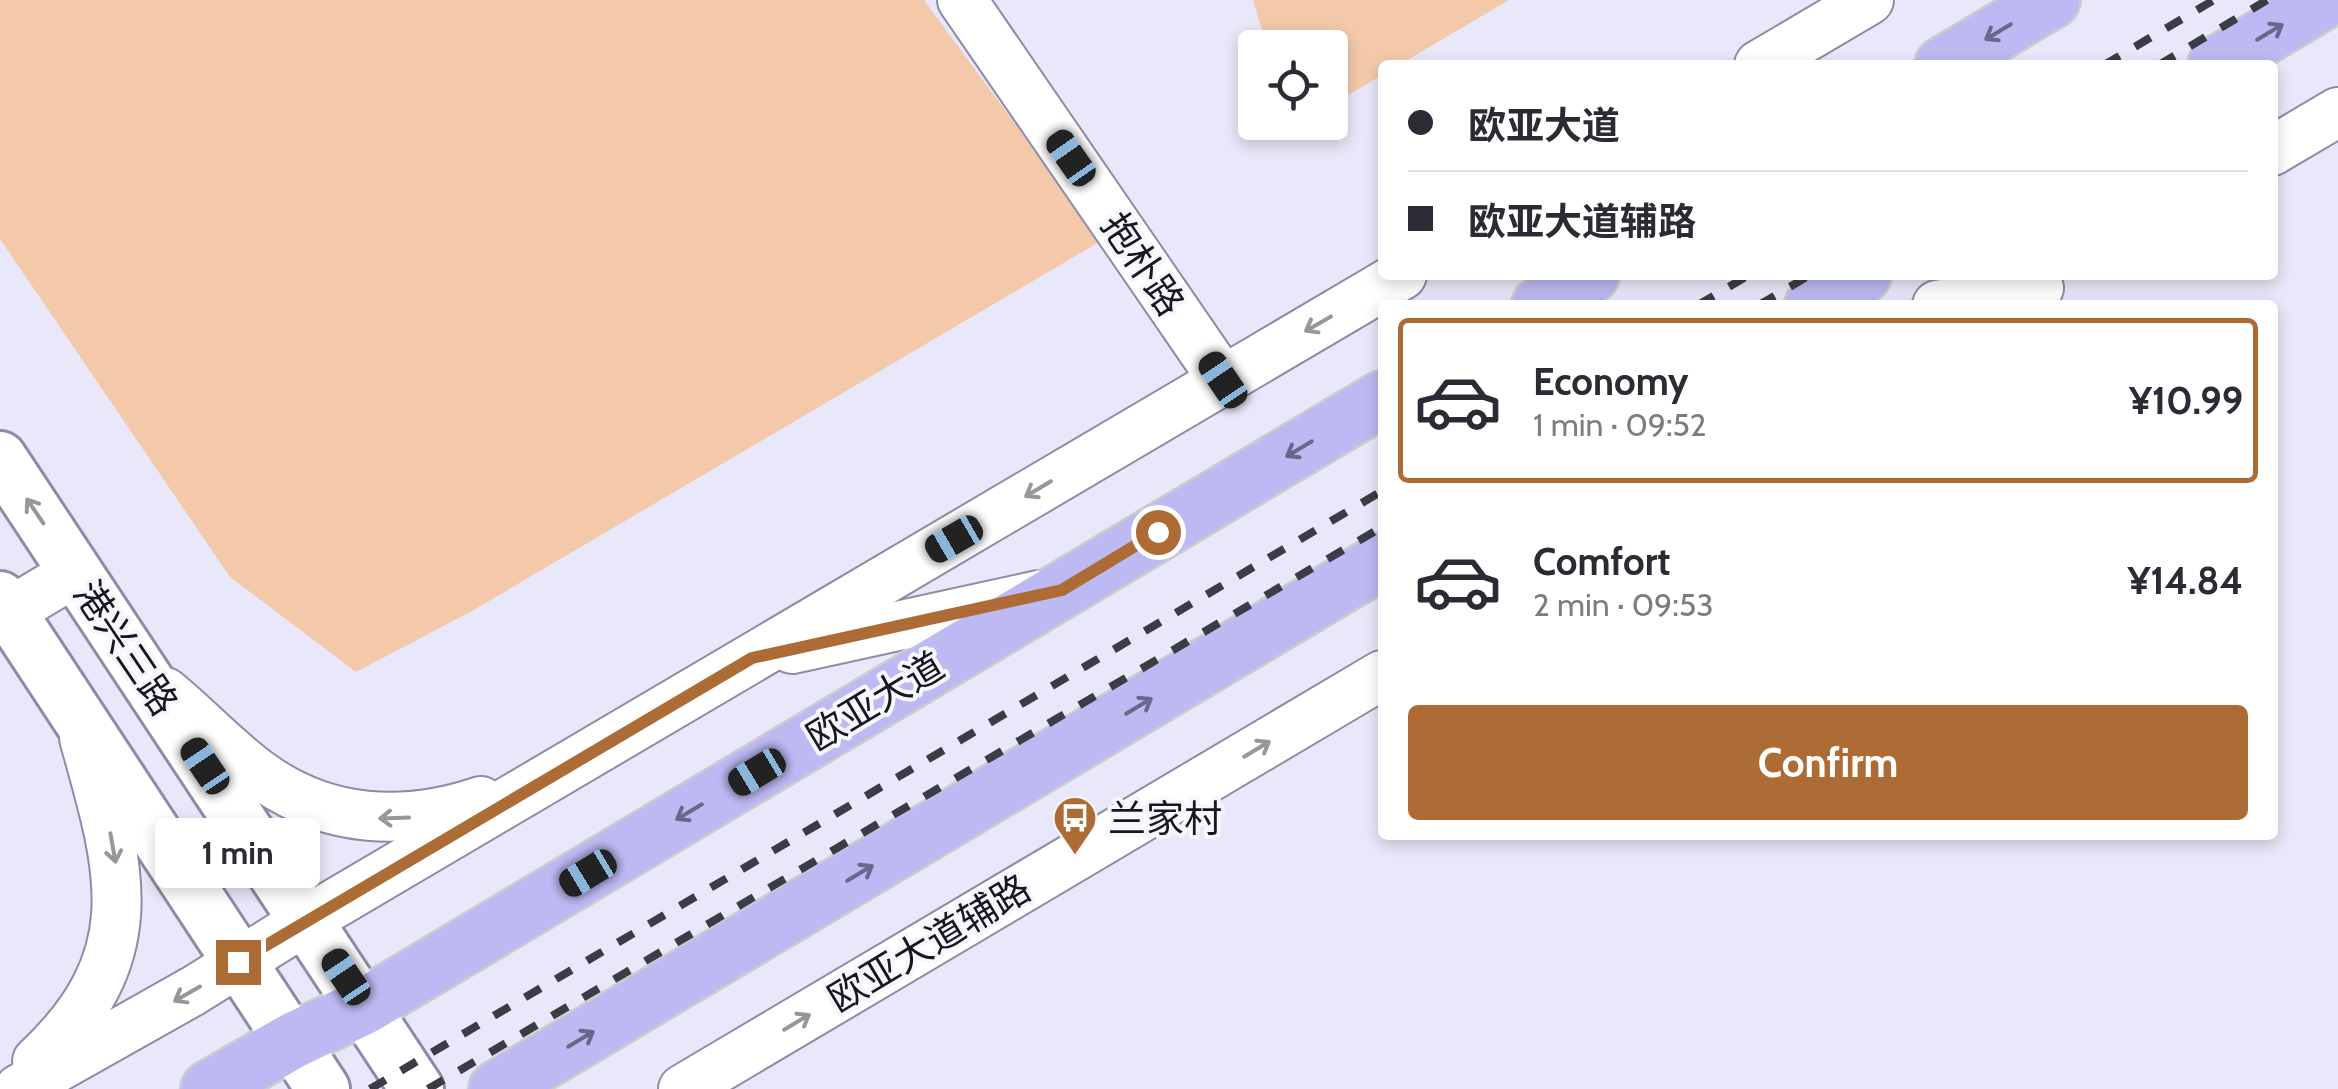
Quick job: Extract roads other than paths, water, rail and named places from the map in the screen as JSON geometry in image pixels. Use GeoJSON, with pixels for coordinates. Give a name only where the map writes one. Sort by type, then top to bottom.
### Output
{"type":"FeatureCollection","features":[{"type":"Feature","properties":{"kind":"main road"},"geometry":{"type":"LineString","coordinates":[[1951,60],[2052,0]]}},
{"type":"Feature","properties":{"kind":"main road"},"geometry":{"type":"LineString","coordinates":[[2224,60],[2325,0]]}},
{"type":"Feature","properties":{"kind":"main road"},"geometry":{"type":"LineString","coordinates":[[1548,300],[1582,280]]}},
{"type":"Feature","properties":{"kind":"main road"},"geometry":{"type":"LineString","coordinates":[[1821,300],[1855,280]]}},
{"type":"Feature","properties":{"kind":"main road","name":"欧亚大道"},"geometry":{"type":"LineString","coordinates":[[209,1089],[292,1041],[364,1006],[1378,401]]}},
{"type":"Feature","properties":{"kind":"main road","name":"港兴三路"},"geometry":{"type":"LineString","coordinates":[[0,458],[416,1089]]}},
{"type":"Feature","properties":{"kind":"main road"},"geometry":{"type":"LineString","coordinates":[[497,1089],[1378,564]]}},
{"type":"Feature","properties":{"kind":"main road","name":"港兴三路"},"geometry":{"type":"LineString","coordinates":[[5,605],[323,1089]]}},
{"type":"Feature","properties":{"kind":"street","name":"抱朴路"},"geometry":{"type":"LineString","coordinates":[[962,0],[1223,380]]}},
{"type":"Feature","properties":{"kind":"street"},"geometry":{"type":"LineString","coordinates":[[1772,60],[1869,0]]}},
{"type":"Feature","properties":{"kind":"street"},"geometry":{"type":"LineString","coordinates":[[2278,147],[2338,112]]}},
{"type":"Feature","properties":{"kind":"street"},"geometry":{"type":"LineString","coordinates":[[19,1089],[1393,280]]}},
{"type":"Feature","properties":{"kind":"street"},"geometry":{"type":"LineString","coordinates":[[1969,300],[2036,289]]}},
{"type":"Feature","properties":{"kind":"street"},"geometry":{"type":"LineString","coordinates":[[5,605],[76,572]]}},
{"type":"Feature","properties":{"kind":"street"},"geometry":{"type":"LineString","coordinates":[[752,658],[1062,590]]}},
{"type":"Feature","properties":{"kind":"street"},"geometry":{"type":"LineString","coordinates":[[144,674],[260,774],[331,809],[400,820],[471,804],[555,776]]}},
{"type":"Feature","properties":{"kind":"street","name":"欧亚大道辅路"},"geometry":{"type":"LineString","coordinates":[[682,1089],[1378,677]]}},
{"type":"Feature","properties":{"kind":"street"},"geometry":{"type":"LineString","coordinates":[[8,1089],[78,1020],[97,987],[117,919],[113,840],[79,720]]}},
{"type":"Feature","properties":{"kind":"street"},"geometry":{"type":"LineString","coordinates":[[707,1089],[747,1052]]}},
{"type":"Feature","properties":{"kind":"railway"},"geometry":{"type":"LineString","coordinates":[[2112,60],[2214,0]]}},
{"type":"Feature","properties":{"kind":"railway"},"geometry":{"type":"LineString","coordinates":[[2167,60],[2267,0]]}},
{"type":"Feature","properties":{"kind":"railway"},"geometry":{"type":"LineString","coordinates":[[1706,300],[1740,280]]}},
{"type":"Feature","properties":{"kind":"railway"},"geometry":{"type":"LineString","coordinates":[[1768,300],[1802,280]]}},
{"type":"Feature","properties":{"kind":"railway"},"geometry":{"type":"LineString","coordinates":[[370,1089],[1378,493]]}},
{"type":"Feature","properties":{"kind":"railway"},"geometry":{"type":"LineString","coordinates":[[428,1089],[1378,529]]}},
{"type":"Feature","properties":{"kind":"place","name":"兰家村"},"geometry":{"type":"Point","coordinates":[1075,856]}}]}
